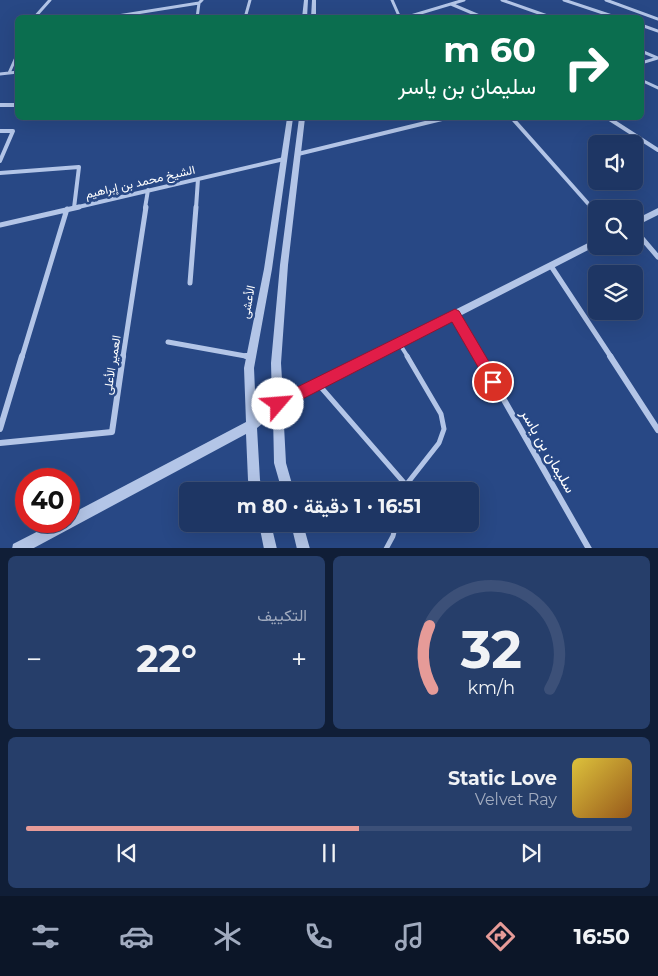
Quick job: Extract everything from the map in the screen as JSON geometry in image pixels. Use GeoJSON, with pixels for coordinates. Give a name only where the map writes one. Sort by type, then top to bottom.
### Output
{"type":"FeatureCollection","features":[{"type":"Feature","properties":{"kind":"street"},"geometry":{"type":"LineString","coordinates":[[37,15],[50,0]]}},
{"type":"Feature","properties":{"kind":"street"},"geometry":{"type":"LineString","coordinates":[[246,15],[250,0]]}},
{"type":"Feature","properties":{"kind":"street"},"geometry":{"type":"LineString","coordinates":[[304,15],[306,0]]}},
{"type":"Feature","properties":{"kind":"street"},"geometry":{"type":"LineString","coordinates":[[313,15],[314,0]]}},
{"type":"Feature","properties":{"kind":"street"},"geometry":{"type":"LineString","coordinates":[[392,0],[399,15]]}},
{"type":"Feature","properties":{"kind":"street"},"geometry":{"type":"LineString","coordinates":[[412,15],[464,0]]}},
{"type":"Feature","properties":{"kind":"street"},"geometry":{"type":"LineString","coordinates":[[502,0],[544,15]]}},
{"type":"Feature","properties":{"kind":"street"},"geometry":{"type":"LineString","coordinates":[[564,0],[609,15]]}},
{"type":"Feature","properties":{"kind":"street"},"geometry":{"type":"LineString","coordinates":[[608,1],[615,0]]}},
{"type":"Feature","properties":{"kind":"street"},"geometry":{"type":"LineString","coordinates":[[608,1],[658,19]]}},
{"type":"Feature","properties":{"kind":"street"},"geometry":{"type":"LineString","coordinates":[[123,15],[200,2],[198,15]]}},
{"type":"Feature","properties":{"kind":"street"},"geometry":{"type":"LineString","coordinates":[[451,4],[477,15]]}},
{"type":"Feature","properties":{"kind":"street"},"geometry":{"type":"LineString","coordinates":[[644,26],[658,31]]}},
{"type":"Feature","properties":{"kind":"street"},"geometry":{"type":"LineString","coordinates":[[644,52],[658,58]]}},
{"type":"Feature","properties":{"kind":"street"},"geometry":{"type":"LineString","coordinates":[[644,62],[658,58]]}},
{"type":"Feature","properties":{"kind":"street"},"geometry":{"type":"LineString","coordinates":[[9,73],[15,60]]}},
{"type":"Feature","properties":{"kind":"street"},"geometry":{"type":"LineString","coordinates":[[0,74],[15,72]]}},
{"type":"Feature","properties":{"kind":"street"},"geometry":{"type":"LineString","coordinates":[[644,81],[658,88]]}},
{"type":"Feature","properties":{"kind":"street"},"geometry":{"type":"LineString","coordinates":[[0,105],[15,105]]}},
{"type":"Feature","properties":{"kind":"street","name":"الأعشى"},"geometry":{"type":"LineString","coordinates":[[255,482],[249,368],[268,269],[290,120]]}},
{"type":"Feature","properties":{"kind":"street"},"geometry":{"type":"LineString","coordinates":[[285,482],[280,463],[276,364],[284,265],[302,120]]}},
{"type":"Feature","properties":{"kind":"street"},"geometry":{"type":"LineString","coordinates":[[298,154],[438,120]]}},
{"type":"Feature","properties":{"kind":"street"},"geometry":{"type":"LineString","coordinates":[[514,120],[588,204]]}},
{"type":"Feature","properties":{"kind":"street"},"geometry":{"type":"LineString","coordinates":[[611,120],[658,150]]}},
{"type":"Feature","properties":{"kind":"street"},"geometry":{"type":"LineString","coordinates":[[0,132],[13,131],[0,161]]}},
{"type":"Feature","properties":{"kind":"street","name":"الشيخ محمد بن إبراهيم"},"geometry":{"type":"LineString","coordinates":[[0,225],[284,159]]}},
{"type":"Feature","properties":{"kind":"street"},"geometry":{"type":"LineString","coordinates":[[0,173],[79,167],[74,208]]}},
{"type":"Feature","properties":{"kind":"street"},"geometry":{"type":"LineString","coordinates":[[190,283],[198,179]]}},
{"type":"Feature","properties":{"kind":"street","name":"العمير الأعلى"},"geometry":{"type":"LineString","coordinates":[[0,443],[112,432],[148,190]]}},
{"type":"Feature","properties":{"kind":"street"},"geometry":{"type":"LineString","coordinates":[[0,429],[67,209]]}},
{"type":"Feature","properties":{"kind":"street"},"geometry":{"type":"LineString","coordinates":[[643,219],[658,211]]}},
{"type":"Feature","properties":{"kind":"street"},"geometry":{"type":"LineString","coordinates":[[643,240],[658,257]]}},
{"type":"Feature","properties":{"kind":"street"},"geometry":{"type":"LineString","coordinates":[[18,548],[252,425],[278,404],[588,246]]}},
{"type":"Feature","properties":{"kind":"street"},"geometry":{"type":"LineString","coordinates":[[550,266],[658,430]]}},
{"type":"Feature","properties":{"kind":"street","name":"سليمان بن ياسر"},"geometry":{"type":"LineString","coordinates":[[455,314],[589,548]]}},
{"type":"Feature","properties":{"kind":"street"},"geometry":{"type":"LineString","coordinates":[[168,342],[251,357]]}},
{"type":"Feature","properties":{"kind":"street"},"geometry":{"type":"LineString","coordinates":[[267,532],[271,548]]}},
{"type":"Feature","properties":{"kind":"street"},"geometry":{"type":"LineString","coordinates":[[299,532],[304,548]]}},
{"type":"Feature","properties":{"kind":"lane"},"geometry":{"type":"LineString","coordinates":[[399,343],[441,414],[444,429],[439,442],[410,482]]}},
{"type":"Feature","properties":{"kind":"lane"},"geometry":{"type":"LineString","coordinates":[[318,384],[401,482]]}},
{"type":"Feature","properties":{"kind":"lane"},"geometry":{"type":"LineString","coordinates":[[386,548],[394,532]]}},
{"type":"Feature","properties":{"kind":"route"},"geometry":{"type":"LineString","coordinates":[[278,404],[455,314],[493,382]]}}]}
